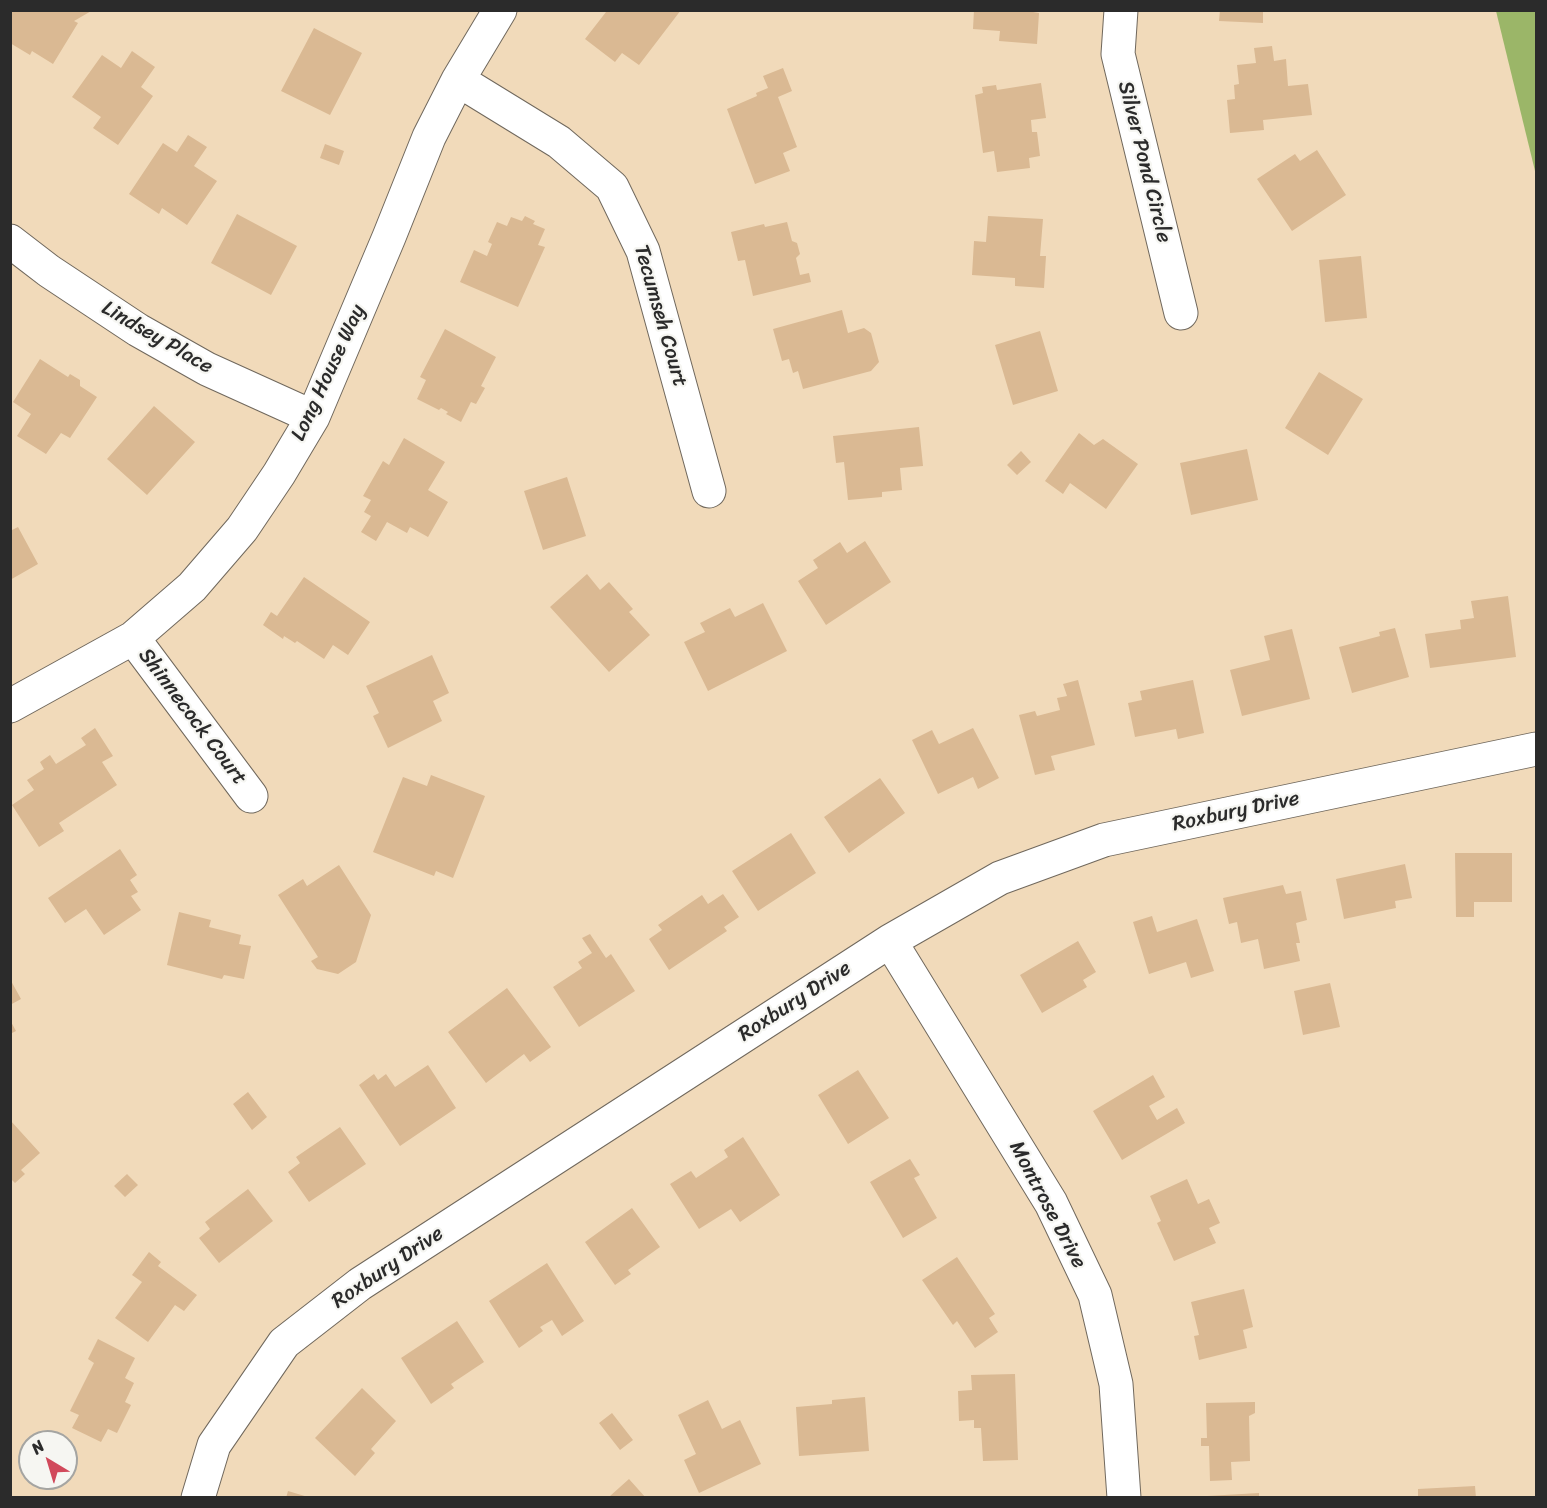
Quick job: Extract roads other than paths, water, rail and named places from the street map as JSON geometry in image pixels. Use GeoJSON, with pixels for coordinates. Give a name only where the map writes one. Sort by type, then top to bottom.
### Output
{"type":"FeatureCollection","features":[{"type":"Feature","properties":{"kind":"street","name":"Long House Way"},"geometry":{"type":"LineString","coordinates":[[10,706],[133,638],[192,587],[242,530],[313,417],[429,137],[458,80],[500,10]]}},
{"type":"Feature","properties":{"kind":"street","name":"Silver Pond Circle"},"geometry":{"type":"LineString","coordinates":[[1121,10],[1118,54],[1181,313]]}},
{"type":"Feature","properties":{"kind":"street","name":"Tecumseh Court"},"geometry":{"type":"LineString","coordinates":[[458,80],[559,142],[612,187],[643,251],[709,491]]}},
{"type":"Feature","properties":{"kind":"street","name":"Lindsey Place"},"geometry":{"type":"LineString","coordinates":[[10,241],[49,271],[138,330],[207,369],[313,417]]}},
{"type":"Feature","properties":{"kind":"street","name":"Shinnecock Court"},"geometry":{"type":"LineString","coordinates":[[133,638],[250,796]]}},
{"type":"Feature","properties":{"kind":"street","name":"Roxbury Drive"},"geometry":{"type":"LineString","coordinates":[[198,1497],[214,1445],[284,1343],[360,1284],[890,941],[1000,878],[1104,840],[1536,749]]}},
{"type":"Feature","properties":{"kind":"street","name":"Montrose Drive"},"geometry":{"type":"LineString","coordinates":[[890,941],[1051,1203],[1095,1295],[1116,1384],[1124,1497]]}}]}
